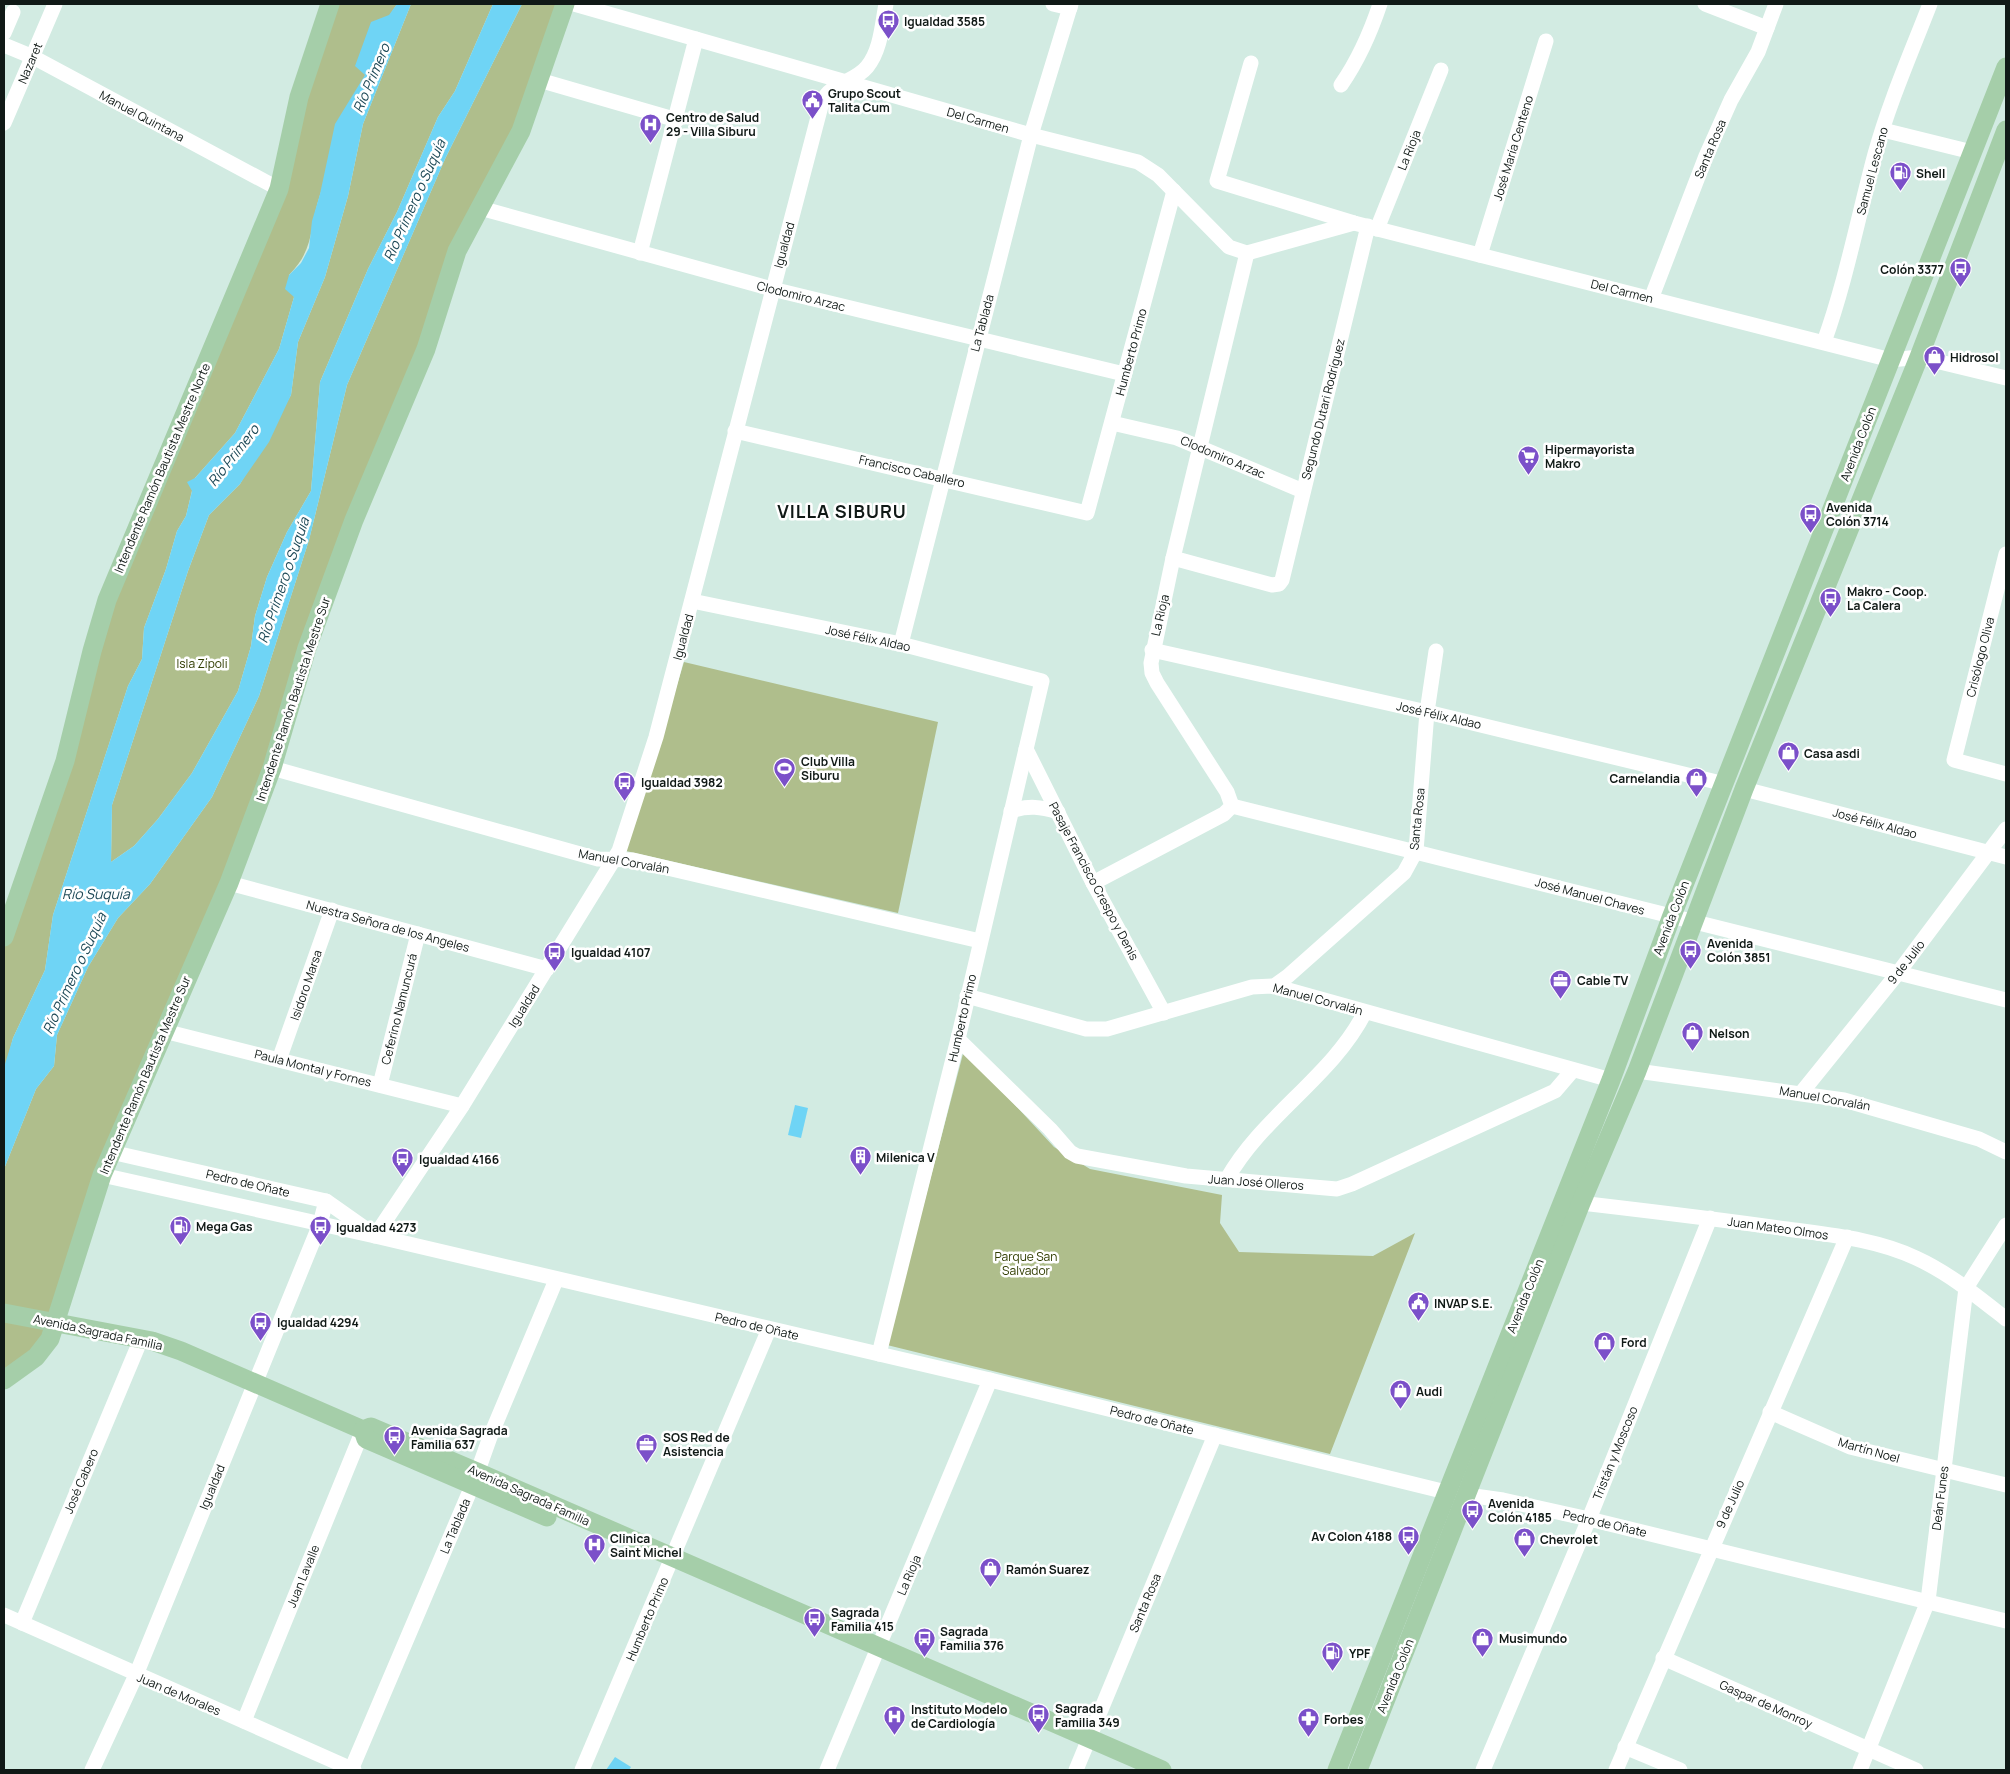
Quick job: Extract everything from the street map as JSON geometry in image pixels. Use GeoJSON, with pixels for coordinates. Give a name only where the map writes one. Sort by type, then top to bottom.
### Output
{"type":"FeatureCollection","features":[{"type":"Feature","properties":{"kind":"main road","name":"Intendente Ramón Bautista Mestre Norte"},"geometry":{"type":"LineString","coordinates":[[4,937],[65,761],[92,651],[108,600],[279,188],[299,97],[330,4]]}},
{"type":"Feature","properties":{"kind":"main road","name":"Intendente Ramón Bautista Mestre Sur"},"geometry":{"type":"LineString","coordinates":[[4,1380],[36,1357],[45,1348],[111,1152],[229,883],[272,768],[307,648],[354,520],[426,349],[457,252],[521,131],[565,4]]}},
{"type":"Feature","properties":{"kind":"main road","name":"Avenida Colón"},"geometry":{"type":"LineString","coordinates":[[1337,1770],[1611,1080],[1671,918],[2006,67]]}},
{"type":"Feature","properties":{"kind":"main road","name":"Avenida Colón"},"geometry":{"type":"LineString","coordinates":[[1358,1770],[1468,1494],[1580,1203],[1637,1071],[1744,789],[2001,160],[2006,130]]}},
{"type":"Feature","properties":{"kind":"main road","name":"Avenida Sagrada Familia"},"geometry":{"type":"LineString","coordinates":[[4,1313],[164,1345],[363,1430],[371,1427],[475,1479],[670,1564],[1087,1742],[1162,1770]]}},
{"type":"Feature","properties":{"kind":"main road","name":"Avenida Sagrada Familia"},"geometry":{"type":"LineString","coordinates":[[1087,1742],[1143,1770]]}},
{"type":"Feature","properties":{"kind":"street","name":"Nazaret"},"geometry":{"type":"LineString","coordinates":[[4,123],[33,58],[54,4]]}},
{"type":"Feature","properties":{"kind":"street","name":"Del Carmen"},"geometry":{"type":"LineString","coordinates":[[574,4],[1031,135],[1138,162],[1150,168],[1225,243],[1237,251],[1247,253],[1366,226]]}},
{"type":"Feature","properties":{"kind":"street","name":"Igualdad"},"geometry":{"type":"LineString","coordinates":[[375,1236],[462,1106],[616,859],[656,737],[822,102],[828,90],[867,67],[877,46],[886,4]]}},
{"type":"Feature","properties":{"kind":"street"},"geometry":{"type":"LineString","coordinates":[[1053,4],[1070,6]]}},
{"type":"Feature","properties":{"kind":"street"},"geometry":{"type":"LineString","coordinates":[[1341,85],[1358,61],[1370,37],[1380,4]]}},
{"type":"Feature","properties":{"kind":"street"},"geometry":{"type":"LineString","coordinates":[[1705,4],[1767,28]]}},
{"type":"Feature","properties":{"kind":"street","name":"Santa Rosa"},"geometry":{"type":"LineString","coordinates":[[1651,299],[1706,156],[1731,100],[1758,52],[1776,4]]}},
{"type":"Feature","properties":{"kind":"street","name":"Samuel Lescano"},"geometry":{"type":"LineString","coordinates":[[1824,342],[1845,280],[1875,154],[1930,4]]}},
{"type":"Feature","properties":{"kind":"street","name":"La Tablada"},"geometry":{"type":"LineString","coordinates":[[901,644],[1031,135],[1070,6]]}},
{"type":"Feature","properties":{"kind":"street"},"geometry":{"type":"LineString","coordinates":[[4,34],[13,12]]}},
{"type":"Feature","properties":{"kind":"street"},"geometry":{"type":"LineString","coordinates":[[640,253],[696,39]]}},
{"type":"Feature","properties":{"kind":"street","name":"José María Centeno"},"geometry":{"type":"LineString","coordinates":[[1480,255],[1546,41]]}},
{"type":"Feature","properties":{"kind":"street","name":"Manuel Quintana"},"geometry":{"type":"LineString","coordinates":[[4,45],[33,58],[279,188]]}},
{"type":"Feature","properties":{"kind":"street","name":"Del Carmen"},"geometry":{"type":"LineString","coordinates":[[1251,63],[1217,182],[1366,226],[1891,360]]}},
{"type":"Feature","properties":{"kind":"street","name":"La Rioja"},"geometry":{"type":"LineString","coordinates":[[1366,226],[1440,70]]}},
{"type":"Feature","properties":{"kind":"street"},"geometry":{"type":"LineString","coordinates":[[539,80],[676,120]]}},
{"type":"Feature","properties":{"kind":"street"},"geometry":{"type":"LineString","coordinates":[[1883,130],[1972,152]]}},
{"type":"Feature","properties":{"kind":"street","name":"Humberto Primo"},"geometry":{"type":"LineString","coordinates":[[1087,513],[1174,191]]}},
{"type":"Feature","properties":{"kind":"street","name":"Clodomiro Arzac"},"geometry":{"type":"LineString","coordinates":[[480,208],[772,289],[1124,374]]}},
{"type":"Feature","properties":{"kind":"street","name":"Segundo Dutari Rodríguez"},"geometry":{"type":"LineString","coordinates":[[1173,558],[1272,585],[1279,584],[1282,580],[1366,226]]}},
{"type":"Feature","properties":{"kind":"street","name":"La Rioja"},"geometry":{"type":"LineString","coordinates":[[1232,806],[1227,792],[1157,682],[1152,672],[1152,650],[1199,446],[1247,253]]}},
{"type":"Feature","properties":{"kind":"street"},"geometry":{"type":"LineString","coordinates":[[1891,360],[1919,357],[2006,378]]}},
{"type":"Feature","properties":{"kind":"street","name":"Clodomiro Arzac"},"geometry":{"type":"LineString","coordinates":[[1112,423],[1177,438],[1303,491]]}},
{"type":"Feature","properties":{"kind":"street","name":"Francisco Caballero"},"geometry":{"type":"LineString","coordinates":[[735,430],[1087,513]]}},
{"type":"Feature","properties":{"kind":"street","name":"Crisólogo Oliva"},"geometry":{"type":"LineString","coordinates":[[2006,554],[1954,760],[2006,774]]}},
{"type":"Feature","properties":{"kind":"street","name":"José Félix Aldao"},"geometry":{"type":"LineString","coordinates":[[692,601],[901,644],[1042,681]]}},
{"type":"Feature","properties":{"kind":"street","name":"José Félix Aldao"},"geometry":{"type":"LineString","coordinates":[[1152,650],[1427,712],[1725,784]]}},
{"type":"Feature","properties":{"kind":"street","name":"Santa Rosa"},"geometry":{"type":"LineString","coordinates":[[1274,986],[1288,976],[1404,873],[1416,851],[1427,712],[1436,651]]}},
{"type":"Feature","properties":{"kind":"street","name":"Humberto Primo"},"geometry":{"type":"LineString","coordinates":[[879,1354],[958,1039],[1042,681]]}},
{"type":"Feature","properties":{"kind":"street","name":"Pasaje Francisco Crespo y Denis"},"geometry":{"type":"LineString","coordinates":[[1026,748],[1093,883],[1164,1013]]}},
{"type":"Feature","properties":{"kind":"street","name":"Manuel Corvalán"},"geometry":{"type":"LineString","coordinates":[[272,768],[598,859],[633,860],[980,941]]}},
{"type":"Feature","properties":{"kind":"street","name":"José Félix Aldao"},"geometry":{"type":"LineString","coordinates":[[1744,789],[2006,857]]}},
{"type":"Feature","properties":{"kind":"street"},"geometry":{"type":"LineString","coordinates":[[1093,883],[1224,814],[1232,806]]}},
{"type":"Feature","properties":{"kind":"street","name":"José Manuel Chaves"},"geometry":{"type":"LineString","coordinates":[[1232,806],[1416,851],[1671,918],[2006,1000]]}},
{"type":"Feature","properties":{"kind":"street"},"geometry":{"type":"LineString","coordinates":[[1011,811],[1025,807],[1039,807],[1058,812]]}},
{"type":"Feature","properties":{"kind":"street","name":"9 de Julio"},"geometry":{"type":"LineString","coordinates":[[1802,1092],[1898,973],[1990,853],[2006,829]]}},
{"type":"Feature","properties":{"kind":"street","name":"Nuestra Señora de los Angeles"},"geometry":{"type":"LineString","coordinates":[[229,883],[547,969]]}},
{"type":"Feature","properties":{"kind":"street","name":"Isidoro Marsa"},"geometry":{"type":"LineString","coordinates":[[279,1060],[332,910]]}},
{"type":"Feature","properties":{"kind":"street","name":"Ceferino Namuncurá"},"geometry":{"type":"LineString","coordinates":[[380,1085],[418,934]]}},
{"type":"Feature","properties":{"kind":"street","name":"Manuel Corvalán"},"geometry":{"type":"LineString","coordinates":[[967,996],[1095,1030],[1107,1030],[1252,987],[1274,986],[1611,1080]]}},
{"type":"Feature","properties":{"kind":"street"},"geometry":{"type":"LineString","coordinates":[[1227,1179],[1241,1154],[1352,1036],[1365,1012]]}},
{"type":"Feature","properties":{"kind":"street","name":"Paula Montal y Fornes"},"geometry":{"type":"LineString","coordinates":[[164,1031],[462,1106]]}},
{"type":"Feature","properties":{"kind":"street","name":"Juan José Olleros"},"geometry":{"type":"LineString","coordinates":[[958,1039],[1050,1129],[1070,1152],[1077,1156],[1186,1176],[1343,1188],[1555,1091],[1573,1070]]}},
{"type":"Feature","properties":{"kind":"street","name":"Manuel Corvalán"},"geometry":{"type":"LineString","coordinates":[[1637,1071],[1802,1092],[1876,1107],[1979,1139],[2006,1152]]}},
{"type":"Feature","properties":{"kind":"street","name":"Pedro de Oñate"},"geometry":{"type":"LineString","coordinates":[[111,1152],[326,1201],[375,1236]]}},
{"type":"Feature","properties":{"kind":"street","name":"Pedro de Oñate"},"geometry":{"type":"LineString","coordinates":[[102,1175],[375,1236],[556,1280],[990,1380],[1446,1492],[1468,1494],[1589,1519],[1711,1547],[2006,1621]]}},
{"type":"Feature","properties":{"kind":"street","name":"Igualdad"},"geometry":{"type":"LineString","coordinates":[[92,1770],[136,1675],[320,1224],[326,1201]]}},
{"type":"Feature","properties":{"kind":"street","name":"Juan Mateo Olmos"},"geometry":{"type":"LineString","coordinates":[[1580,1203],[1710,1218],[1847,1237],[1910,1255],[1966,1288],[2006,1319]]}},
{"type":"Feature","properties":{"kind":"street","name":"Tristán y Moscoso"},"geometry":{"type":"LineString","coordinates":[[1483,1770],[1589,1519],[1710,1218]]}},
{"type":"Feature","properties":{"kind":"street","name":"Deán Funes"},"geometry":{"type":"LineString","coordinates":[[1860,1770],[1928,1600],[1966,1288],[2006,1225]]}},
{"type":"Feature","properties":{"kind":"street","name":"9 de Julio"},"geometry":{"type":"LineString","coordinates":[[1616,1770],[1711,1547],[1847,1237]]}},
{"type":"Feature","properties":{"kind":"street","name":"La Tablada"},"geometry":{"type":"LineString","coordinates":[[352,1770],[475,1479],[556,1280]]}},
{"type":"Feature","properties":{"kind":"street","name":"Humberto Primo"},"geometry":{"type":"LineString","coordinates":[[582,1770],[769,1329]]}},
{"type":"Feature","properties":{"kind":"street","name":"José Cabero"},"geometry":{"type":"LineString","coordinates":[[22,1623],[141,1339]]}},
{"type":"Feature","properties":{"kind":"street","name":"La Rioja"},"geometry":{"type":"LineString","coordinates":[[827,1770],[990,1380]]}},
{"type":"Feature","properties":{"kind":"street","name":"Martín Noel"},"geometry":{"type":"LineString","coordinates":[[1770,1412],[1850,1447],[2006,1485]]}},
{"type":"Feature","properties":{"kind":"street","name":"Juan Lavalle"},"geometry":{"type":"LineString","coordinates":[[244,1721],[363,1430]]}},
{"type":"Feature","properties":{"kind":"street","name":"Santa Rosa"},"geometry":{"type":"LineString","coordinates":[[1076,1770],[1215,1435]]}},
{"type":"Feature","properties":{"kind":"street","name":"Juan de Morales"},"geometry":{"type":"LineString","coordinates":[[4,1615],[352,1770]]}},
{"type":"Feature","properties":{"kind":"street","name":"Gaspar de Monroy"},"geometry":{"type":"LineString","coordinates":[[1663,1658],[1916,1770]]}},
{"type":"Feature","properties":{"kind":"street"},"geometry":{"type":"LineString","coordinates":[[1625,1747],[1680,1770]]}},
{"type":"Feature","properties":{"kind":"green space"},"geometry":{"type":"Polygon","coordinates":[[[330,4],[397,4],[383,29],[347,118],[320,195],[307,247],[303,256],[289,275],[294,297],[279,349],[235,433],[195,478],[186,516],[177,531],[166,569],[144,628],[142,659],[128,686],[53,915],[45,970],[13,1038],[4,1073],[4,937],[92,651],[273,204],[330,4]]]}},
{"type":"Feature","properties":{"kind":"green space","name":"Isla Zípoli"},"geometry":{"type":"Polygon","coordinates":[[[411,4],[493,4],[455,91],[438,117],[397,212],[368,269],[320,382],[311,491],[287,532],[267,577],[255,616],[251,646],[238,691],[192,773],[158,819],[134,846],[111,862],[112,805],[188,571],[209,515],[240,484],[291,395],[298,342],[325,277],[348,196],[363,124],[411,4]]]}},
{"type":"Feature","properties":{"kind":"green space"},"geometry":{"type":"Polygon","coordinates":[[[522,4],[565,4],[539,80],[457,251],[272,768],[111,1152],[55,1323],[4,1380],[4,1169],[36,1089],[54,1066],[57,1035],[88,967],[118,918],[150,884],[212,797],[259,696],[309,540],[347,385],[445,159],[522,4]]]}},
{"type":"Feature","properties":{"kind":"green space","name":"Club Villa Siburu"},"geometry":{"type":"Polygon","coordinates":[[[684,662],[938,722],[898,913],[626,851],[684,662]]]}},
{"type":"Feature","properties":{"kind":"green space","name":"Parque San Salvador"},"geometry":{"type":"Polygon","coordinates":[[[964,1050],[1054,1147],[1090,1169],[1222,1195],[1220,1223],[1239,1252],[1373,1256],[1415,1233],[1330,1454],[887,1345],[964,1050]]]}},
{"type":"Feature","properties":{"kind":"water","name":"Río Suquía"},"geometry":{"type":"Polygon","coordinates":[[[397,4],[411,4],[363,124],[348,196],[325,277],[298,342],[291,395],[269,442],[240,484],[209,515],[188,571],[112,805],[111,862],[134,846],[158,819],[192,773],[238,691],[251,646],[255,616],[267,577],[287,532],[311,491],[320,382],[368,269],[397,212],[438,117],[455,91],[493,4],[522,4],[445,159],[347,385],[309,540],[259,696],[212,797],[150,884],[118,918],[88,967],[57,1035],[54,1066],[36,1089],[4,1169],[5,1064],[13,1038],[45,970],[53,915],[128,686],[142,659],[144,628],[166,569],[177,531],[186,516],[192,491],[187,482],[195,478],[235,433],[279,349],[294,297],[285,289],[289,275],[301,263],[309,248],[312,221],[320,194],[335,124],[365,75],[355,66],[371,22],[389,15],[397,4]]]}},
{"type":"Feature","properties":{"kind":"water"},"geometry":{"type":"Polygon","coordinates":[[[795,1105],[808,1108],[801,1138],[788,1135],[795,1105]]]}},
{"type":"Feature","properties":{"kind":"water"},"geometry":{"type":"Polygon","coordinates":[[[615,1757],[631,1767],[629,1770],[606,1770],[615,1757]]]}},
{"type":"Feature","properties":{"kind":"place","name":"Igualdad 3585"},"geometry":{"type":"Point","coordinates":[888,40]}},
{"type":"Feature","properties":{"kind":"place","name":"Grupo Scout Talita Cum"},"geometry":{"type":"Point","coordinates":[812,119]}},
{"type":"Feature","properties":{"kind":"place","name":"Centro de Salud 29 - Villa Siburu"},"geometry":{"type":"Point","coordinates":[650,143]}},
{"type":"Feature","properties":{"kind":"place","name":"Shell"},"geometry":{"type":"Point","coordinates":[1900,192]}},
{"type":"Feature","properties":{"kind":"place","name":"Colón 3377"},"geometry":{"type":"Point","coordinates":[1960,288]}},
{"type":"Feature","properties":{"kind":"place","name":"Hidrosol"},"geometry":{"type":"Point","coordinates":[1934,376]}},
{"type":"Feature","properties":{"kind":"place","name":"Hipermayorista Makro"},"geometry":{"type":"Point","coordinates":[1529,475]}},
{"type":"Feature","properties":{"kind":"place","name":"Avenida Colón 3714"},"geometry":{"type":"Point","coordinates":[1810,533]}},
{"type":"Feature","properties":{"kind":"place","name":"Makro - Coop. La Calera"},"geometry":{"type":"Point","coordinates":[1831,617]}},
{"type":"Feature","properties":{"kind":"place","name":"Casa asdi"},"geometry":{"type":"Point","coordinates":[1788,772]}},
{"type":"Feature","properties":{"kind":"place","name":"Club Villa Siburu"},"geometry":{"type":"Point","coordinates":[785,787]}},
{"type":"Feature","properties":{"kind":"place","name":"Carnelandia"},"geometry":{"type":"Point","coordinates":[1696,797]}},
{"type":"Feature","properties":{"kind":"place","name":"Igualdad 3982"},"geometry":{"type":"Point","coordinates":[625,801]}},
{"type":"Feature","properties":{"kind":"place","name":"Avenida Colón 3851"},"geometry":{"type":"Point","coordinates":[1691,969]}},
{"type":"Feature","properties":{"kind":"place","name":"Igualdad 4107"},"geometry":{"type":"Point","coordinates":[555,971]}},
{"type":"Feature","properties":{"kind":"place","name":"Cable TV"},"geometry":{"type":"Point","coordinates":[1561,999]}},
{"type":"Feature","properties":{"kind":"place","name":"Nelson"},"geometry":{"type":"Point","coordinates":[1693,1052]}},
{"type":"Feature","properties":{"kind":"place","name":"Milenica V"},"geometry":{"type":"Point","coordinates":[860,1176]}},
{"type":"Feature","properties":{"kind":"place","name":"Igualdad 4166"},"geometry":{"type":"Point","coordinates":[403,1178]}},
{"type":"Feature","properties":{"kind":"place","name":"Mega Gas"},"geometry":{"type":"Point","coordinates":[180,1245]}},
{"type":"Feature","properties":{"kind":"place","name":"Igualdad 4273"},"geometry":{"type":"Point","coordinates":[320,1246]}},
{"type":"Feature","properties":{"kind":"place","name":"INVAP S.E."},"geometry":{"type":"Point","coordinates":[1418,1322]}},
{"type":"Feature","properties":{"kind":"place","name":"Igualdad 4294"},"geometry":{"type":"Point","coordinates":[261,1341]}},
{"type":"Feature","properties":{"kind":"place","name":"Ford"},"geometry":{"type":"Point","coordinates":[1605,1361]}},
{"type":"Feature","properties":{"kind":"place","name":"Audi"},"geometry":{"type":"Point","coordinates":[1400,1410]}},
{"type":"Feature","properties":{"kind":"place","name":"Avenida Sagrada Familia 637"},"geometry":{"type":"Point","coordinates":[395,1456]}},
{"type":"Feature","properties":{"kind":"place","name":"SOS Red de Asistencia"},"geometry":{"type":"Point","coordinates":[647,1463]}},
{"type":"Feature","properties":{"kind":"place","name":"Avenida Colón 4185"},"geometry":{"type":"Point","coordinates":[1472,1529]}},
{"type":"Feature","properties":{"kind":"place","name":"Av Colon 4188"},"geometry":{"type":"Point","coordinates":[1408,1555]}},
{"type":"Feature","properties":{"kind":"place","name":"Chevrolet"},"geometry":{"type":"Point","coordinates":[1524,1558]}},
{"type":"Feature","properties":{"kind":"place","name":"Clinica Saint Michel"},"geometry":{"type":"Point","coordinates":[594,1564]}},
{"type":"Feature","properties":{"kind":"place","name":"Ramón Suarez"},"geometry":{"type":"Point","coordinates":[990,1588]}},
{"type":"Feature","properties":{"kind":"place","name":"Sagrada Familia 415"},"geometry":{"type":"Point","coordinates":[815,1638]}},
{"type":"Feature","properties":{"kind":"place","name":"Sagrada Familia 376"},"geometry":{"type":"Point","coordinates":[924,1657]}},
{"type":"Feature","properties":{"kind":"place","name":"Musimundo"},"geometry":{"type":"Point","coordinates":[1483,1657]}},
{"type":"Feature","properties":{"kind":"place","name":"YPF"},"geometry":{"type":"Point","coordinates":[1333,1672]}},
{"type":"Feature","properties":{"kind":"place","name":"Sagrada Familia 349"},"geometry":{"type":"Point","coordinates":[1039,1734]}},
{"type":"Feature","properties":{"kind":"place","name":"Instituto Modelo de Cardiología"},"geometry":{"type":"Point","coordinates":[895,1735]}},
{"type":"Feature","properties":{"kind":"place","name":"Forbes"},"geometry":{"type":"Point","coordinates":[1308,1738]}},
{"type":"Feature","properties":{"kind":"district","name":"VILLA SIBURU"},"geometry":{"type":"Point","coordinates":[842,511]}},
{"type":"Feature","properties":{"kind":"water label","name":"Río Primero"},"geometry":{"type":"Point","coordinates":[371,78]}},
{"type":"Feature","properties":{"kind":"water label","name":"Río Primero o Suquía"},"geometry":{"type":"Point","coordinates":[414,200]}},
{"type":"Feature","properties":{"kind":"water label","name":"Río Primero"},"geometry":{"type":"Point","coordinates":[233,455]}},
{"type":"Feature","properties":{"kind":"water label","name":"Río Primero o Suquía"},"geometry":{"type":"Point","coordinates":[283,580]}},
{"type":"Feature","properties":{"kind":"water label","name":"Río Primero o Suquía"},"geometry":{"type":"Point","coordinates":[74,973]}}]}
